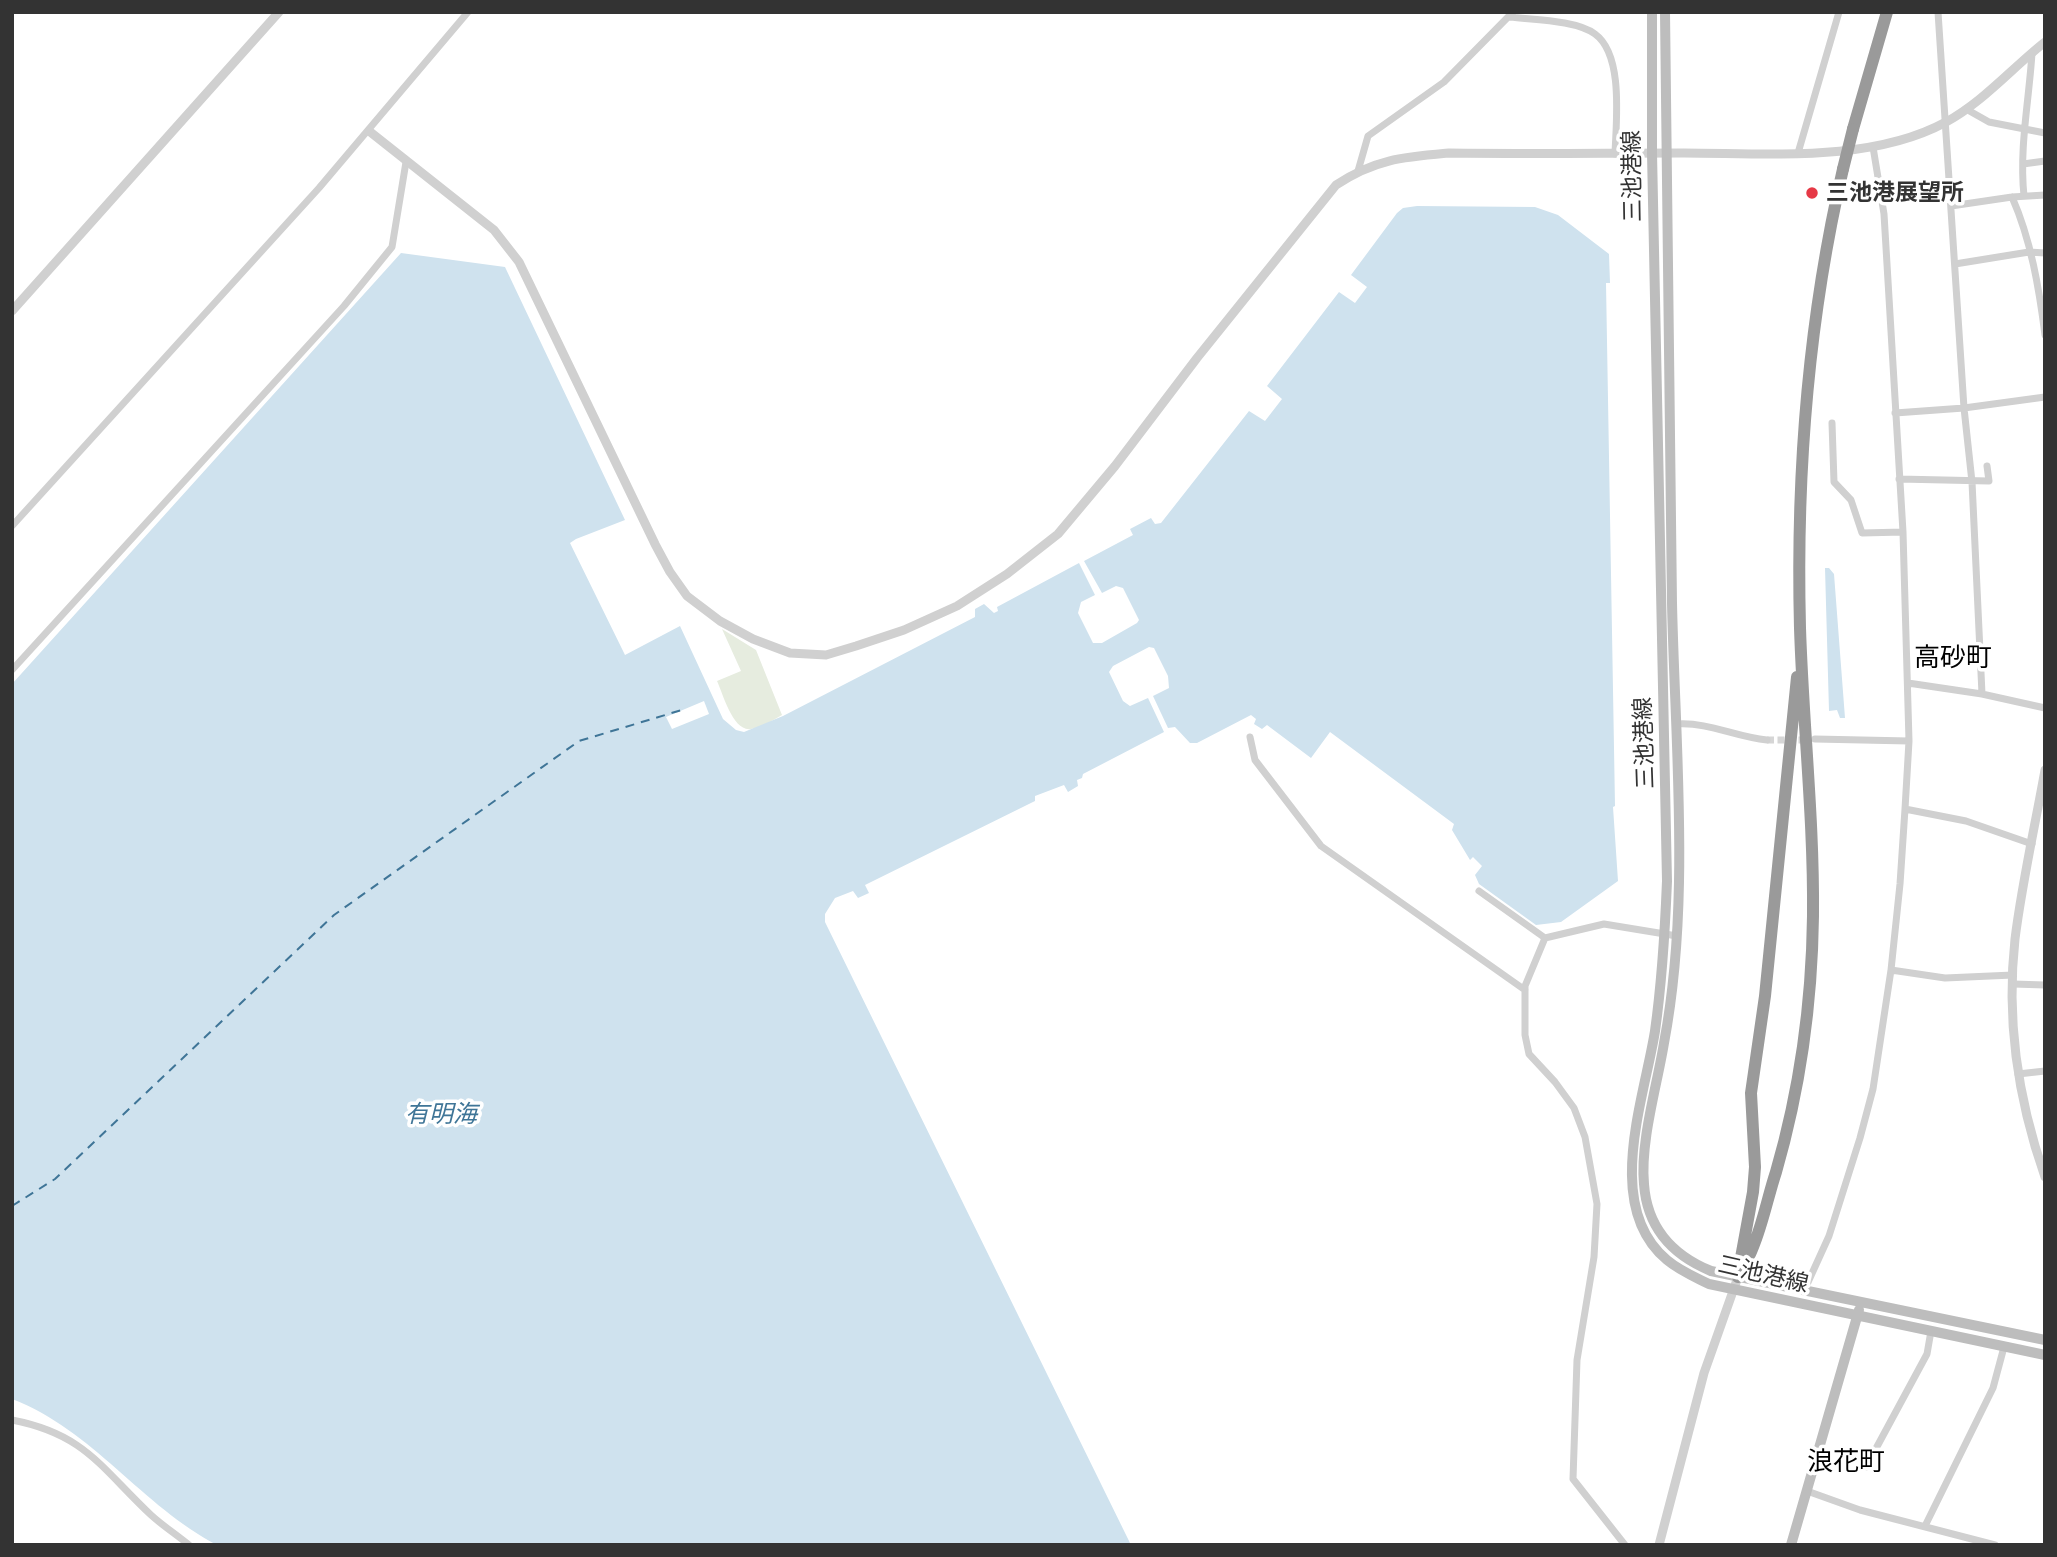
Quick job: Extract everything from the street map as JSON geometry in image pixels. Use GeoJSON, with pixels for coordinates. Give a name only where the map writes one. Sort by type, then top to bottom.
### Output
{"type":"FeatureCollection","features":[{"type":"Feature","properties":{"kind":"highway"},"geometry":{"type":"LineString","coordinates":[[1735,1284],[1753,1248],[1781,1154],[1796,1090],[1807,1014],[1813,904],[1800,628],[1800,505],[1807,391],[1821,278],[1843,169],[1887,12]]}},
{"type":"Feature","properties":{"kind":"highway"},"geometry":{"type":"LineString","coordinates":[[1735,1284],[1754,1192],[1752,1082],[1765,996],[1800,628]]}},
{"type":"Feature","properties":{"kind":"main road","name":"三池港線"},"geometry":{"type":"LineString","coordinates":[[1652,12],[1652,153],[1667,832],[1664,935],[1655,1029],[1631,1165],[1634,1205],[1650,1242],[1666,1260],[1709,1284],[1804,1291],[2045,1340]]}},
{"type":"Feature","properties":{"kind":"main road","name":"三池港線"},"geometry":{"type":"LineString","coordinates":[[1665,12],[1673,638],[1679,832],[1676,936],[1667,1032],[1643,1165],[1647,1203],[1657,1229],[1674,1251],[1691,1263],[1735,1284],[1857,1315],[2045,1355]]}},
{"type":"Feature","properties":{"kind":"main road"},"geometry":{"type":"LineString","coordinates":[[1791,1545],[1861,1303]]}},
{"type":"Feature","properties":{"kind":"street"},"geometry":{"type":"LineString","coordinates":[[12,311],[279,12]]}},
{"type":"Feature","properties":{"kind":"street"},"geometry":{"type":"LineString","coordinates":[[12,526],[369,131],[468,12]]}},
{"type":"Feature","properties":{"kind":"street"},"geometry":{"type":"LineString","coordinates":[[1798,153],[1839,12]]}},
{"type":"Feature","properties":{"kind":"street"},"geometry":{"type":"LineString","coordinates":[[1938,12],[1964,408],[1972,482],[1982,694]]}},
{"type":"Feature","properties":{"kind":"street"},"geometry":{"type":"LineString","coordinates":[[1358,171],[1368,136],[1444,82],[1512,15],[1569,24],[1595,34],[1607,48],[1614,66],[1615,78],[1615,154]]}},
{"type":"Feature","properties":{"kind":"street"},"geometry":{"type":"LineString","coordinates":[[369,131],[494,230],[519,262],[655,544],[687,596],[720,621],[771,647],[790,653],[826,655],[904,630],[957,606],[1007,574],[1058,534],[1115,466],[1197,358],[1336,185],[1358,171],[1400,157],[1449,153],[1798,153],[1872,147],[1917,135],[1945,123],[1992,89],[2045,42]]}},
{"type":"Feature","properties":{"kind":"street"},"geometry":{"type":"LineString","coordinates":[[2024,196],[2021,150],[2032,53]]}},
{"type":"Feature","properties":{"kind":"street"},"geometry":{"type":"LineString","coordinates":[[1966,108],[1989,122],[2045,133]]}},
{"type":"Feature","properties":{"kind":"street"},"geometry":{"type":"LineString","coordinates":[[1804,1291],[1829,1236],[1860,1138],[1872,1089],[1891,970],[1905,809],[1909,741],[1903,532],[1884,214],[1872,147]]}},
{"type":"Feature","properties":{"kind":"street"},"geometry":{"type":"LineString","coordinates":[[2023,164],[2045,161]]}},
{"type":"Feature","properties":{"kind":"street"},"geometry":{"type":"LineString","coordinates":[[12,670],[344,306],[392,247],[406,162]]}},
{"type":"Feature","properties":{"kind":"street"},"geometry":{"type":"LineString","coordinates":[[1951,206],[2045,195]]}},
{"type":"Feature","properties":{"kind":"street"},"geometry":{"type":"LineString","coordinates":[[2012,197],[2021,218],[2038,283],[2045,335]]}},
{"type":"Feature","properties":{"kind":"street"},"geometry":{"type":"LineString","coordinates":[[1955,264],[2029,252],[2045,253]]}},
{"type":"Feature","properties":{"kind":"street"},"geometry":{"type":"LineString","coordinates":[[1895,413],[1964,408],[2045,397]]}},
{"type":"Feature","properties":{"kind":"street"},"geometry":{"type":"LineString","coordinates":[[1832,423],[1834,482],[1851,500],[1862,533],[1903,532]]}},
{"type":"Feature","properties":{"kind":"street"},"geometry":{"type":"LineString","coordinates":[[1899,479],[1989,481],[1987,466]]}},
{"type":"Feature","properties":{"kind":"street"},"geometry":{"type":"LineString","coordinates":[[1908,683],[1982,694],[2045,708]]}},
{"type":"Feature","properties":{"kind":"street"},"geometry":{"type":"LineString","coordinates":[[1677,724],[1709,725],[1746,738],[1767,740]]}},
{"type":"Feature","properties":{"kind":"street"},"geometry":{"type":"LineString","coordinates":[[1250,737],[1255,760],[1321,846],[1525,990]]}},
{"type":"Feature","properties":{"kind":"street"},"geometry":{"type":"LineString","coordinates":[[1815,739],[1909,741]]}},
{"type":"Feature","properties":{"kind":"street"},"geometry":{"type":"LineString","coordinates":[[2045,770],[2015,939],[2013,980],[2013,1030],[2018,1074],[2024,1110],[2045,1177]]}},
{"type":"Feature","properties":{"kind":"street"},"geometry":{"type":"LineString","coordinates":[[1905,809],[1966,821],[2032,844]]}},
{"type":"Feature","properties":{"kind":"street"},"geometry":{"type":"LineString","coordinates":[[1479,891],[1545,938],[1604,925],[1676,936]]}},
{"type":"Feature","properties":{"kind":"street"},"geometry":{"type":"LineString","coordinates":[[1545,938],[1525,990],[1525,1035],[1529,1054],[1574,1108],[1585,1137],[1597,1204],[1594,1257],[1577,1360],[1573,1479],[1625,1545]]}},
{"type":"Feature","properties":{"kind":"street"},"geometry":{"type":"LineString","coordinates":[[1891,970],[1945,978],[2013,980],[2045,985]]}},
{"type":"Feature","properties":{"kind":"street"},"geometry":{"type":"LineString","coordinates":[[2018,1074],[2045,1071]]}},
{"type":"Feature","properties":{"kind":"street"},"geometry":{"type":"LineString","coordinates":[[1659,1545],[1704,1373],[1735,1284]]}},
{"type":"Feature","properties":{"kind":"street"},"geometry":{"type":"LineString","coordinates":[[1866,1467],[1927,1354],[1931,1331]]}},
{"type":"Feature","properties":{"kind":"street"},"geometry":{"type":"LineString","coordinates":[[1926,1526],[1993,1388],[2004,1347]]}},
{"type":"Feature","properties":{"kind":"street"},"geometry":{"type":"LineString","coordinates":[[12,1420],[38,1425],[77,1444],[153,1517],[189,1545]]}},
{"type":"Feature","properties":{"kind":"street"},"geometry":{"type":"LineString","coordinates":[[1807,1491],[1860,1510],[1995,1545]]}},
{"type":"Feature","properties":{"kind":"shaded area"},"geometry":{"type":"Polygon","coordinates":[[[722,629],[756,650],[782,715],[751,729],[739,725],[734,719],[717,681],[741,671],[722,629]]]}},
{"type":"Feature","properties":{"kind":"water","name":"有明海"},"geometry":{"type":"Polygon","coordinates":[[[1535,207],[1558,215],[1609,254],[1610,283],[1606,283],[1613,807],[1618,881],[1561,922],[1536,925],[1479,884],[1475,875],[1482,866],[1473,857],[1470,860],[1452,830],[1454,824],[1330,732],[1311,758],[1267,725],[1262,729],[1254,724],[1256,719],[1251,715],[1197,743],[1190,743],[1175,727],[1168,728],[1153,696],[1169,688],[1168,676],[1154,648],[1149,647],[1113,666],[1109,672],[1123,701],[1130,706],[1148,698],[1164,732],[1083,774],[1082,778],[1077,780],[1078,786],[1068,792],[1064,785],[1035,796],[1035,801],[865,885],[869,893],[858,898],[853,891],[835,898],[825,914],[825,922],[1130,1543],[1128,1545],[217,1545],[165,1510],[68,1429],[12,1399],[12,684],[401,253],[505,267],[625,520],[570,543],[625,655],[680,626],[723,719],[736,730],[744,732],[783,716],[975,617],[975,609],[984,604],[994,613],[998,611],[997,607],[1079,563],[1095,595],[1081,602],[1078,613],[1093,643],[1102,643],[1137,623],[1139,620],[1123,588],[1116,586],[1102,593],[1084,561],[1133,535],[1130,529],[1151,518],[1155,524],[1161,523],[1249,411],[1265,421],[1282,399],[1267,386],[1339,292],[1355,303],[1367,287],[1351,275],[1397,213],[1403,208],[1535,207]]]}},
{"type":"Feature","properties":{"kind":"water"},"geometry":{"type":"Polygon","coordinates":[[[1825,568],[1829,568],[1834,574],[1845,718],[1840,718],[1837,710],[1829,711],[1825,568]]]}},
{"type":"Feature","properties":{"kind":"pier"},"geometry":{"type":"Polygon","coordinates":[[[704,701],[709,714],[672,729],[666,717],[704,701]]]}},
{"type":"Feature","properties":{"kind":"ferry route"},"geometry":{"type":"LineString","coordinates":[[12,1206],[55,1179],[334,915],[579,741],[685,709]]}},
{"type":"Feature","properties":{"kind":"tunnel"},"geometry":{"type":"LineString","coordinates":[[1767,740],[1807,740]]}},
{"type":"Feature","properties":{"kind":"place","name":"三池港展望所"},"geometry":{"type":"Point","coordinates":[1812,193]}},
{"type":"Feature","properties":{"kind":"district","name":"高砂町"},"geometry":{"type":"Point","coordinates":[1953,658]}},
{"type":"Feature","properties":{"kind":"district","name":"浪花町"},"geometry":{"type":"Point","coordinates":[1846,1462]}}]}
